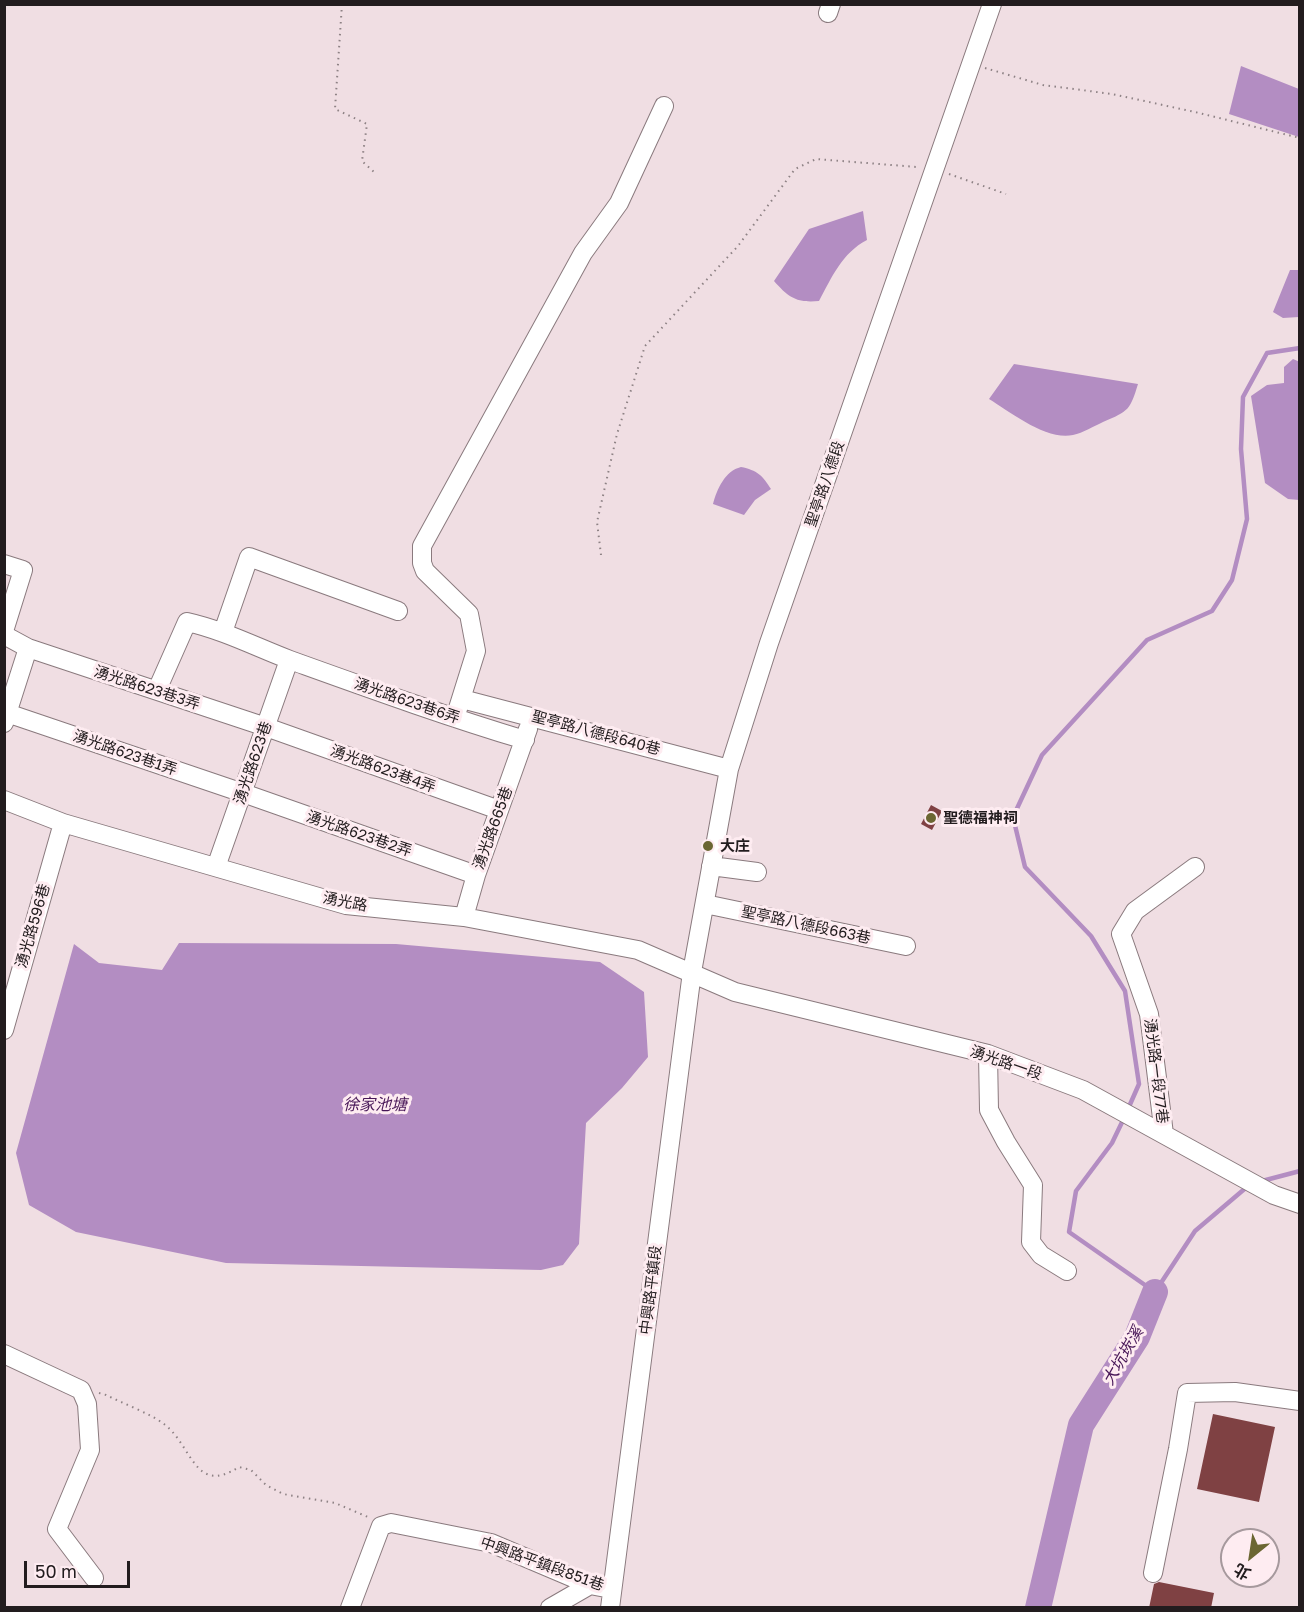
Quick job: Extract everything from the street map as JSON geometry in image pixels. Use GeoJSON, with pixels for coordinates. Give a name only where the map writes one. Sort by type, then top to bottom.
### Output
{"type":"FeatureCollection","features":[{"type":"Feature","properties":{"kind":"street","name":"聖亭路八德段"},"geometry":{"type":"LineString","coordinates":[[692,972],[729,769],[769,643],[992,4]]}},
{"type":"Feature","properties":{"kind":"street"},"geometry":{"type":"LineString","coordinates":[[455,718],[476,651],[469,614],[425,571],[422,563],[422,546],[583,253],[619,203],[664,106]]}},
{"type":"Feature","properties":{"kind":"street"},"geometry":{"type":"LineString","coordinates":[[223,632],[249,557],[398,611]]}},
{"type":"Feature","properties":{"kind":"street"},"geometry":{"type":"LineString","coordinates":[[4,564],[23,570],[4,633]]}},
{"type":"Feature","properties":{"kind":"street","name":"湧光路623巷6弄"},"geometry":{"type":"LineString","coordinates":[[157,690],[187,622],[223,632],[289,660],[525,740]]}},
{"type":"Feature","properties":{"kind":"street","name":"湧光路623巷3弄"},"geometry":{"type":"LineString","coordinates":[[4,633],[28,648],[266,727]]}},
{"type":"Feature","properties":{"kind":"street"},"geometry":{"type":"LineString","coordinates":[[6,716],[28,648]]}},
{"type":"Feature","properties":{"kind":"street","name":"湧光路623巷"},"geometry":{"type":"LineString","coordinates":[[216,867],[289,660]]}},
{"type":"Feature","properties":{"kind":"street","name":"聖亭路八德段640巷"},"geometry":{"type":"LineString","coordinates":[[462,699],[729,769]]}},
{"type":"Feature","properties":{"kind":"street","name":"湧光路623巷1弄"},"geometry":{"type":"LineString","coordinates":[[6,716],[243,793]]}},
{"type":"Feature","properties":{"kind":"street","name":"湧光路665巷"},"geometry":{"type":"LineString","coordinates":[[464,917],[476,875],[533,716]]}},
{"type":"Feature","properties":{"kind":"street","name":"湧光路623巷4弄"},"geometry":{"type":"LineString","coordinates":[[266,727],[499,810]]}},
{"type":"Feature","properties":{"kind":"street","name":"湧光路623巷2弄"},"geometry":{"type":"LineString","coordinates":[[243,793],[476,875]]}},
{"type":"Feature","properties":{"kind":"street","name":"湧光路"},"geometry":{"type":"LineString","coordinates":[[4,800],[63,823],[346,905],[464,917],[638,950],[692,972]]}},
{"type":"Feature","properties":{"kind":"street","name":"湧光路596巷"},"geometry":{"type":"LineString","coordinates":[[4,1030],[63,823]]}},
{"type":"Feature","properties":{"kind":"street"},"geometry":{"type":"LineString","coordinates":[[711,866],[757,872]]}},
{"type":"Feature","properties":{"kind":"street","name":"湧光路一段77巷"},"geometry":{"type":"LineString","coordinates":[[1164,1134],[1149,1014],[1121,934],[1135,911],[1195,867]]}},
{"type":"Feature","properties":{"kind":"street","name":"聖亭路八德段663巷"},"geometry":{"type":"LineString","coordinates":[[705,904],[906,946]]}},
{"type":"Feature","properties":{"kind":"street","name":"湧光路一段"},"geometry":{"type":"LineString","coordinates":[[692,972],[735,992],[988,1054],[1083,1090],[1274,1195],[1299,1204]]}},
{"type":"Feature","properties":{"kind":"street","name":"中興路平鎮段"},"geometry":{"type":"LineString","coordinates":[[610,1608],[692,972]]}},
{"type":"Feature","properties":{"kind":"street"},"geometry":{"type":"LineString","coordinates":[[988,1054],[989,1110],[1033,1185],[1031,1242],[1041,1255],[1067,1271]]}},
{"type":"Feature","properties":{"kind":"street"},"geometry":{"type":"LineString","coordinates":[[4,1354],[81,1390],[87,1404],[90,1450],[57,1529],[94,1578]]}},
{"type":"Feature","properties":{"kind":"street"},"geometry":{"type":"LineString","coordinates":[[1153,1573],[1178,1449],[1186,1393],[1235,1392],[1299,1401]]}},
{"type":"Feature","properties":{"kind":"street","name":"中興路平鎮段851巷"},"geometry":{"type":"LineString","coordinates":[[381,1526],[391,1523],[491,1543],[590,1585],[611,1589]]}},
{"type":"Feature","properties":{"kind":"street"},"geometry":{"type":"LineString","coordinates":[[350,1608],[381,1526]]}},
{"type":"Feature","properties":{"kind":"street"},"geometry":{"type":"LineString","coordinates":[[550,1608],[590,1585]]}},
{"type":"Feature","properties":{"kind":"path"},"geometry":{"type":"LineString","coordinates":[[342,4],[335,109],[367,124],[362,161],[374,172]]}},
{"type":"Feature","properties":{"kind":"path"},"geometry":{"type":"LineString","coordinates":[[971,63],[1043,85],[1123,97],[1299,138]]}},
{"type":"Feature","properties":{"kind":"path"},"geometry":{"type":"LineString","coordinates":[[602,555],[597,522],[617,434],[645,346],[738,246],[795,169],[816,159],[934,169],[1006,194]]}},
{"type":"Feature","properties":{"kind":"path"},"geometry":{"type":"LineString","coordinates":[[81,1390],[106,1395],[164,1424],[202,1472],[211,1477],[221,1477],[239,1467],[251,1470],[266,1485],[283,1494],[335,1503],[370,1518],[381,1526]]}},
{"type":"Feature","properties":{"kind":"water"},"geometry":{"type":"Polygon","coordinates":[[[1241,66],[1299,89],[1299,137],[1229,114],[1241,66]]]}},
{"type":"Feature","properties":{"kind":"water"},"geometry":{"type":"Polygon","coordinates":[[[863,211],[867,240],[858,245],[844,259],[819,301],[794,298],[784,292],[774,281],[809,229],[863,211]]]}},
{"type":"Feature","properties":{"kind":"water"},"geometry":{"type":"Polygon","coordinates":[[[1290,270],[1299,270],[1299,317],[1283,318],[1273,312],[1290,270]]]}},
{"type":"Feature","properties":{"kind":"water"},"geometry":{"type":"Polygon","coordinates":[[[1293,359],[1300,362],[1299,500],[1288,499],[1265,483],[1251,396],[1267,385],[1284,383],[1284,367],[1293,359]]]}},
{"type":"Feature","properties":{"kind":"water"},"geometry":{"type":"Polygon","coordinates":[[[1014,364],[1138,384],[1130,405],[1123,412],[1081,433],[1063,436],[1029,424],[989,399],[1014,364]]]}},
{"type":"Feature","properties":{"kind":"water"},"geometry":{"type":"Polygon","coordinates":[[[741,467],[759,474],[771,489],[755,500],[744,515],[713,504],[719,487],[726,477],[730,472],[741,467]]]}},
{"type":"Feature","properties":{"kind":"water","name":"徐家池塘"},"geometry":{"type":"Polygon","coordinates":[[[179,943],[396,944],[600,962],[644,992],[648,1057],[622,1088],[586,1123],[579,1244],[563,1265],[541,1270],[226,1263],[76,1232],[29,1205],[16,1153],[74,944],[99,963],[162,970],[179,943]]]}},
{"type":"Feature","properties":{"kind":"building","name":"聖德福神祠"},"geometry":{"type":"Polygon","coordinates":[[[931,805],[942,811],[932,830],[921,824],[931,805]]]}},
{"type":"Feature","properties":{"kind":"building"},"geometry":{"type":"Polygon","coordinates":[[[1213,1414],[1275,1427],[1259,1502],[1197,1489],[1213,1414]]]}},
{"type":"Feature","properties":{"kind":"building"},"geometry":{"type":"Polygon","coordinates":[[[1159,1582],[1214,1593],[1211,1608],[1149,1608],[1154,1584],[1159,1582]]]}},
{"type":"Feature","properties":{"kind":"waterway"},"geometry":{"type":"LineString","coordinates":[[1128,1109],[1139,1084],[1125,991],[1091,936],[1025,867],[1013,817],[1042,755],[1147,640],[1212,611],[1232,580],[1247,519],[1241,449],[1243,397],[1267,353],[1300,348]]}},
{"type":"Feature","properties":{"kind":"waterway"},"geometry":{"type":"LineString","coordinates":[[1125,1116],[1112,1143],[1076,1191],[1069,1232],[1155,1292],[1195,1231],[1248,1186]]}},
{"type":"Feature","properties":{"kind":"waterway","name":"大坑崁溪"},"geometry":{"type":"LineString","coordinates":[[1262,1181],[1300,1171]]}},
{"type":"Feature","properties":{"kind":"waterway","name":"大坑崁溪"},"geometry":{"type":"LineString","coordinates":[[1038,1608],[1081,1425],[1137,1337],[1155,1292]]}},
{"type":"Feature","properties":{"kind":"place","name":"聖德福神祠"},"geometry":{"type":"Point","coordinates":[931,818]}},
{"type":"Feature","properties":{"kind":"place","name":"大庄"},"geometry":{"type":"Point","coordinates":[708,846]}}]}
